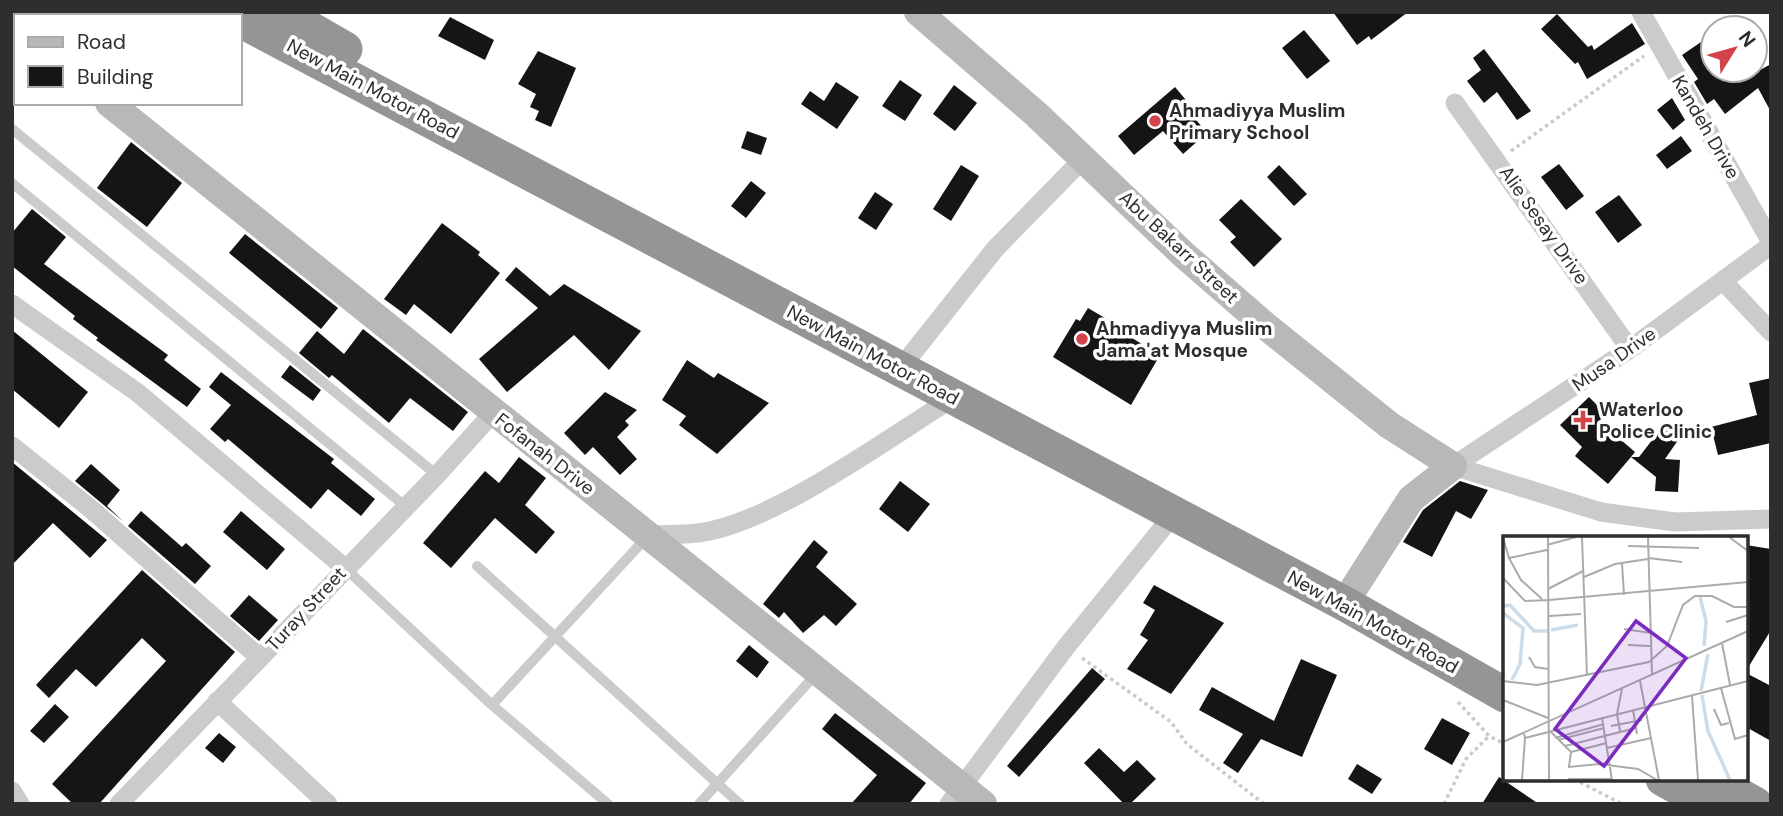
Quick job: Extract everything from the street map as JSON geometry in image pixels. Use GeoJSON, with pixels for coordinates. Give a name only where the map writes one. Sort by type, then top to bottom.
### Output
{"type":"FeatureCollection","features":[{"type":"Feature","properties":{"kind":"highway","name":"New Main Motor Road"},"geometry":{"type":"LineString","coordinates":[[281,12],[448,107],[1503,669]]}},
{"type":"Feature","properties":{"kind":"highway","name":"New Main Motor Road"},"geometry":{"type":"LineString","coordinates":[[242,21],[1347,606],[1503,694]]}},
{"type":"Feature","properties":{"kind":"highway"},"geometry":{"type":"LineString","coordinates":[[1667,781],[1709,804]]}},
{"type":"Feature","properties":{"kind":"highway"},"geometry":{"type":"LineString","coordinates":[[1714,781],[1755,804]]}},
{"type":"Feature","properties":{"kind":"street","name":"Abu Bakarr Street"},"geometry":{"type":"LineString","coordinates":[[918,12],[1036,114],[1184,255],[1325,375],[1389,425],[1453,466]]}},
{"type":"Feature","properties":{"kind":"street","name":"Kandeh Drive"},"geometry":{"type":"LineString","coordinates":[[1641,12],[1771,244]]}},
{"type":"Feature","properties":{"kind":"street","name":"Alie Sesay Drive"},"geometry":{"type":"LineString","coordinates":[[1455,103],[1630,349]]}},
{"type":"Feature","properties":{"kind":"street","name":"Fofanah Drive"},"geometry":{"type":"LineString","coordinates":[[111,105],[492,414],[649,535],[965,798]]}},
{"type":"Feature","properties":{"kind":"street"},"geometry":{"type":"LineString","coordinates":[[911,355],[995,249],[1083,159]]}},
{"type":"Feature","properties":{"kind":"street","name":"Musa Drive"},"geometry":{"type":"LineString","coordinates":[[1453,466],[1630,349],[1771,244]]}},
{"type":"Feature","properties":{"kind":"street"},"geometry":{"type":"LineString","coordinates":[[1723,281],[1771,332]]}},
{"type":"Feature","properties":{"kind":"street"},"geometry":{"type":"LineString","coordinates":[[12,304],[138,393],[345,568]]}},
{"type":"Feature","properties":{"kind":"street"},"geometry":{"type":"LineString","coordinates":[[649,535],[699,533],[761,512],[830,476],[953,398]]}},
{"type":"Feature","properties":{"kind":"street","name":"Turay Street"},"geometry":{"type":"LineString","coordinates":[[119,804],[405,506],[438,475],[492,414]]}},
{"type":"Feature","properties":{"kind":"street"},"geometry":{"type":"LineString","coordinates":[[12,446],[91,509],[260,658]]}},
{"type":"Feature","properties":{"kind":"street"},"geometry":{"type":"LineString","coordinates":[[1354,588],[1380,543],[1411,499],[1453,466],[1601,512],[1675,522],[1771,519]]}},
{"type":"Feature","properties":{"kind":"street"},"geometry":{"type":"LineString","coordinates":[[965,798],[1066,647],[1174,514]]}},
{"type":"Feature","properties":{"kind":"street"},"geometry":{"type":"LineString","coordinates":[[217,701],[328,804]]}},
{"type":"Feature","properties":{"kind":"street"},"geometry":{"type":"LineString","coordinates":[[12,791],[20,804]]}},
{"type":"Feature","properties":{"kind":"lane"},"geometry":{"type":"LineString","coordinates":[[12,129],[438,475]]}},
{"type":"Feature","properties":{"kind":"lane"},"geometry":{"type":"LineString","coordinates":[[12,183],[405,506]]}},
{"type":"Feature","properties":{"kind":"lane"},"geometry":{"type":"LineString","coordinates":[[492,705],[649,535]]}},
{"type":"Feature","properties":{"kind":"lane"},"geometry":{"type":"LineString","coordinates":[[477,566],[740,804]]}},
{"type":"Feature","properties":{"kind":"lane"},"geometry":{"type":"LineString","coordinates":[[345,568],[492,705],[608,804]]}},
{"type":"Feature","properties":{"kind":"lane"},"geometry":{"type":"LineString","coordinates":[[699,804],[817,673]]}},
{"type":"Feature","properties":{"kind":"path"},"geometry":{"type":"LineString","coordinates":[[1498,160],[1658,46]]}},
{"type":"Feature","properties":{"kind":"path"},"geometry":{"type":"LineString","coordinates":[[1066,647],[1171,722],[1187,744],[1264,804]]}},
{"type":"Feature","properties":{"kind":"path"},"geometry":{"type":"LineString","coordinates":[[1444,804],[1466,759],[1489,736]]}},
{"type":"Feature","properties":{"kind":"path"},"geometry":{"type":"LineString","coordinates":[[1578,781],[1622,804]]}},
{"type":"Feature","properties":{"kind":"building"},"geometry":{"type":"Polygon","coordinates":[[[1333,12],[1408,12],[1371,40],[1369,36],[1357,45],[1333,12]]]}},
{"type":"Feature","properties":{"kind":"building"},"geometry":{"type":"Polygon","coordinates":[[[1557,14],[1588,47],[1592,45],[1594,50],[1632,23],[1645,44],[1587,79],[1578,62],[1575,64],[1541,29],[1557,14]]]}},
{"type":"Feature","properties":{"kind":"building"},"geometry":{"type":"Polygon","coordinates":[[[450,17],[494,40],[485,60],[438,36],[450,17]]]}},
{"type":"Feature","properties":{"kind":"building"},"geometry":{"type":"Polygon","coordinates":[[[1304,30],[1330,61],[1307,79],[1282,48],[1304,30]]]}},
{"type":"Feature","properties":{"kind":"building"},"geometry":{"type":"Polygon","coordinates":[[[1699,43],[1699,84],[1769,84],[1771,64],[1771,112],[1758,88],[1725,114],[1714,99],[1707,104],[1694,82],[1698,79],[1682,55],[1699,43]]]}},
{"type":"Feature","properties":{"kind":"building"},"geometry":{"type":"Polygon","coordinates":[[[1484,49],[1531,111],[1517,120],[1497,92],[1484,103],[1467,81],[1481,70],[1473,58],[1484,49]]]}},
{"type":"Feature","properties":{"kind":"building"},"geometry":{"type":"Polygon","coordinates":[[[538,51],[576,68],[551,127],[535,120],[539,111],[530,107],[536,94],[518,84],[538,51]]]}},
{"type":"Feature","properties":{"kind":"building"},"geometry":{"type":"Polygon","coordinates":[[[900,80],[922,95],[905,121],[882,106],[900,80]]]}},
{"type":"Feature","properties":{"kind":"building"},"geometry":{"type":"Polygon","coordinates":[[[836,82],[859,97],[837,129],[801,104],[810,91],[824,101],[836,82]]]}},
{"type":"Feature","properties":{"kind":"building"},"geometry":{"type":"Polygon","coordinates":[[[954,85],[977,103],[955,131],[933,114],[954,85]]]}},
{"type":"Feature","properties":{"kind":"building","name":"Ahmadiyya Muslim Primary School"},"geometry":{"type":"Polygon","coordinates":[[[1175,87],[1191,106],[1187,109],[1207,133],[1183,154],[1163,131],[1134,155],[1118,136],[1175,87]]]}},
{"type":"Feature","properties":{"kind":"building"},"geometry":{"type":"Polygon","coordinates":[[[1672,98],[1685,120],[1673,130],[1657,110],[1672,98]]]}},
{"type":"Feature","properties":{"kind":"building"},"geometry":{"type":"Polygon","coordinates":[[[747,131],[767,138],[761,155],[741,148],[747,131]]]}},
{"type":"Feature","properties":{"kind":"building"},"geometry":{"type":"Polygon","coordinates":[[[1681,136],[1692,151],[1667,169],[1656,155],[1681,136]]]}},
{"type":"Feature","properties":{"kind":"building"},"geometry":{"type":"Polygon","coordinates":[[[131,142],[182,183],[147,227],[97,188],[131,142]]]}},
{"type":"Feature","properties":{"kind":"building"},"geometry":{"type":"Polygon","coordinates":[[[1559,164],[1584,196],[1566,210],[1541,177],[1559,164]]]}},
{"type":"Feature","properties":{"kind":"building"},"geometry":{"type":"Polygon","coordinates":[[[961,165],[979,176],[951,221],[933,209],[961,165]]]}},
{"type":"Feature","properties":{"kind":"building"},"geometry":{"type":"Polygon","coordinates":[[[1279,165],[1307,194],[1294,206],[1267,177],[1279,165]]]}},
{"type":"Feature","properties":{"kind":"building"},"geometry":{"type":"Polygon","coordinates":[[[751,181],[766,193],[746,218],[731,206],[751,181]]]}},
{"type":"Feature","properties":{"kind":"building"},"geometry":{"type":"Polygon","coordinates":[[[875,192],[893,204],[876,230],[858,218],[875,192]]]}},
{"type":"Feature","properties":{"kind":"building"},"geometry":{"type":"Polygon","coordinates":[[[1619,195],[1642,225],[1618,243],[1595,212],[1619,195]]]}},
{"type":"Feature","properties":{"kind":"building"},"geometry":{"type":"Polygon","coordinates":[[[1241,199],[1282,239],[1254,267],[1230,242],[1236,237],[1219,220],[1241,199]]]}},
{"type":"Feature","properties":{"kind":"building"},"geometry":{"type":"Polygon","coordinates":[[[32,209],[66,237],[44,264],[168,355],[164,360],[201,389],[187,407],[96,340],[98,338],[73,319],[75,316],[12,266],[12,233],[32,209]]]}},
{"type":"Feature","properties":{"kind":"building"},"geometry":{"type":"Polygon","coordinates":[[[442,223],[480,252],[478,255],[500,273],[451,334],[414,304],[406,315],[384,299],[442,223]]]}},
{"type":"Feature","properties":{"kind":"building"},"geometry":{"type":"Polygon","coordinates":[[[245,234],[338,308],[321,329],[229,253],[245,234]]]}},
{"type":"Feature","properties":{"kind":"building"},"geometry":{"type":"Polygon","coordinates":[[[516,267],[550,296],[564,284],[641,331],[609,370],[574,335],[507,392],[479,359],[538,308],[505,280],[516,267]]]}},
{"type":"Feature","properties":{"kind":"building"},"geometry":{"type":"Polygon","coordinates":[[[1088,308],[1160,355],[1131,405],[1053,357],[1076,319],[1080,321],[1088,308]]]}},
{"type":"Feature","properties":{"kind":"building"},"geometry":{"type":"Polygon","coordinates":[[[363,329],[468,412],[453,431],[410,398],[389,423],[332,375],[329,378],[299,353],[317,331],[344,354],[363,329]]]}},
{"type":"Feature","properties":{"kind":"building"},"geometry":{"type":"Polygon","coordinates":[[[12,330],[88,392],[59,428],[12,389],[12,330]]]}},
{"type":"Feature","properties":{"kind":"building"},"geometry":{"type":"Polygon","coordinates":[[[687,360],[714,378],[718,373],[769,403],[717,454],[679,425],[686,416],[662,400],[687,360]]]}},
{"type":"Feature","properties":{"kind":"building"},"geometry":{"type":"Polygon","coordinates":[[[290,365],[321,390],[313,401],[281,377],[290,365]]]}},
{"type":"Feature","properties":{"kind":"building"},"geometry":{"type":"Polygon","coordinates":[[[221,372],[334,459],[331,463],[375,499],[361,516],[328,489],[311,509],[228,439],[225,442],[210,429],[231,405],[209,387],[221,372]]]}},
{"type":"Feature","properties":{"kind":"building"},"geometry":{"type":"Polygon","coordinates":[[[1771,378],[1771,443],[1718,455],[1711,427],[1757,415],[1749,383],[1771,378]]]}},
{"type":"Feature","properties":{"kind":"building"},"geometry":{"type":"Polygon","coordinates":[[[605,392],[637,410],[625,421],[629,425],[617,437],[637,459],[620,475],[593,447],[585,455],[564,433],[605,392]]]}},
{"type":"Feature","properties":{"kind":"building"},"geometry":{"type":"Polygon","coordinates":[[[1589,397],[1606,414],[1599,421],[1635,452],[1608,484],[1575,456],[1582,447],[1560,425],[1589,397]]]}},
{"type":"Feature","properties":{"kind":"building"},"geometry":{"type":"Polygon","coordinates":[[[1666,422],[1683,433],[1665,459],[1680,460],[1678,492],[1655,491],[1656,477],[1631,457],[1639,457],[1666,422]]]}},
{"type":"Feature","properties":{"kind":"building"},"geometry":{"type":"Polygon","coordinates":[[[519,457],[546,478],[525,505],[555,532],[536,554],[495,518],[451,568],[423,543],[485,471],[499,483],[519,457]]]}},
{"type":"Feature","properties":{"kind":"building"},"geometry":{"type":"Polygon","coordinates":[[[12,462],[107,540],[90,558],[53,523],[12,565],[12,462]]]}},
{"type":"Feature","properties":{"kind":"building"},"geometry":{"type":"Polygon","coordinates":[[[91,464],[120,490],[107,506],[124,522],[75,481],[91,464]]]}},
{"type":"Feature","properties":{"kind":"building"},"geometry":{"type":"Polygon","coordinates":[[[900,481],[930,504],[908,532],[879,509],[900,481]]]}},
{"type":"Feature","properties":{"kind":"building"},"geometry":{"type":"Polygon","coordinates":[[[1460,481],[1488,490],[1471,519],[1456,511],[1432,557],[1403,542],[1423,510],[1460,481]]]}},
{"type":"Feature","properties":{"kind":"building"},"geometry":{"type":"Polygon","coordinates":[[[141,511],[182,547],[186,543],[211,566],[195,584],[128,526],[141,511]]]}},
{"type":"Feature","properties":{"kind":"building"},"geometry":{"type":"Polygon","coordinates":[[[241,511],[285,549],[267,570],[223,532],[241,511]]]}},
{"type":"Feature","properties":{"kind":"building"},"geometry":{"type":"Polygon","coordinates":[[[814,540],[828,552],[816,567],[857,604],[836,626],[824,615],[803,633],[784,612],[779,618],[763,604],[814,540]]]}},
{"type":"Feature","properties":{"kind":"building"},"geometry":{"type":"Polygon","coordinates":[[[1748,545],[1771,549],[1771,630],[1748,668],[1748,545]]]}},
{"type":"Feature","properties":{"kind":"building"},"geometry":{"type":"Polygon","coordinates":[[[142,570],[235,652],[99,804],[73,804],[52,784],[166,661],[142,638],[96,687],[76,669],[49,698],[36,685],[142,570]]]}},
{"type":"Feature","properties":{"kind":"building"},"geometry":{"type":"Polygon","coordinates":[[[1154,585],[1224,623],[1171,694],[1127,669],[1148,640],[1140,635],[1155,610],[1143,603],[1154,585]]]}},
{"type":"Feature","properties":{"kind":"building"},"geometry":{"type":"Polygon","coordinates":[[[249,595],[278,620],[259,641],[230,616],[249,595]]]}},
{"type":"Feature","properties":{"kind":"building"},"geometry":{"type":"Polygon","coordinates":[[[749,645],[769,662],[757,678],[736,661],[749,645]]]}},
{"type":"Feature","properties":{"kind":"building"},"geometry":{"type":"Polygon","coordinates":[[[1301,659],[1337,675],[1302,757],[1261,739],[1238,773],[1223,763],[1243,734],[1199,710],[1212,687],[1274,721],[1301,659]]]}},
{"type":"Feature","properties":{"kind":"building"},"geometry":{"type":"Polygon","coordinates":[[[1092,668],[1105,679],[1019,777],[1007,766],[1092,668]]]}},
{"type":"Feature","properties":{"kind":"building"},"geometry":{"type":"Polygon","coordinates":[[[1748,674],[1771,686],[1771,741],[1748,728],[1748,674]]]}},
{"type":"Feature","properties":{"kind":"building"},"geometry":{"type":"Polygon","coordinates":[[[55,704],[69,717],[44,743],[30,731],[55,704]]]}},
{"type":"Feature","properties":{"kind":"building"},"geometry":{"type":"Polygon","coordinates":[[[835,713],[926,783],[909,804],[851,804],[877,775],[822,729],[835,713]]]}},
{"type":"Feature","properties":{"kind":"building"},"geometry":{"type":"Polygon","coordinates":[[[1442,718],[1470,733],[1452,765],[1424,749],[1442,718]]]}},
{"type":"Feature","properties":{"kind":"building"},"geometry":{"type":"Polygon","coordinates":[[[219,733],[236,747],[223,763],[205,748],[219,733]]]}},
{"type":"Feature","properties":{"kind":"building"},"geometry":{"type":"Polygon","coordinates":[[[1099,748],[1124,772],[1137,760],[1156,779],[1130,804],[1124,804],[1084,763],[1099,748]]]}},
{"type":"Feature","properties":{"kind":"building"},"geometry":{"type":"Polygon","coordinates":[[[1357,764],[1382,779],[1372,794],[1348,779],[1357,764]]]}},
{"type":"Feature","properties":{"kind":"building"},"geometry":{"type":"Polygon","coordinates":[[[1499,777],[1539,804],[1482,804],[1499,777]]]}},
{"type":"Feature","properties":{"kind":"place","name":"Ahmadiyya Muslim Primary School"},"geometry":{"type":"Point","coordinates":[1155,121]}},
{"type":"Feature","properties":{"kind":"place","name":"Ahmadiyya Muslim Jama'at Mosque"},"geometry":{"type":"Point","coordinates":[1082,339]}},
{"type":"Feature","properties":{"kind":"place","name":"Waterloo Police Clinic"},"geometry":{"type":"Point","coordinates":[1583,420]}}]}
